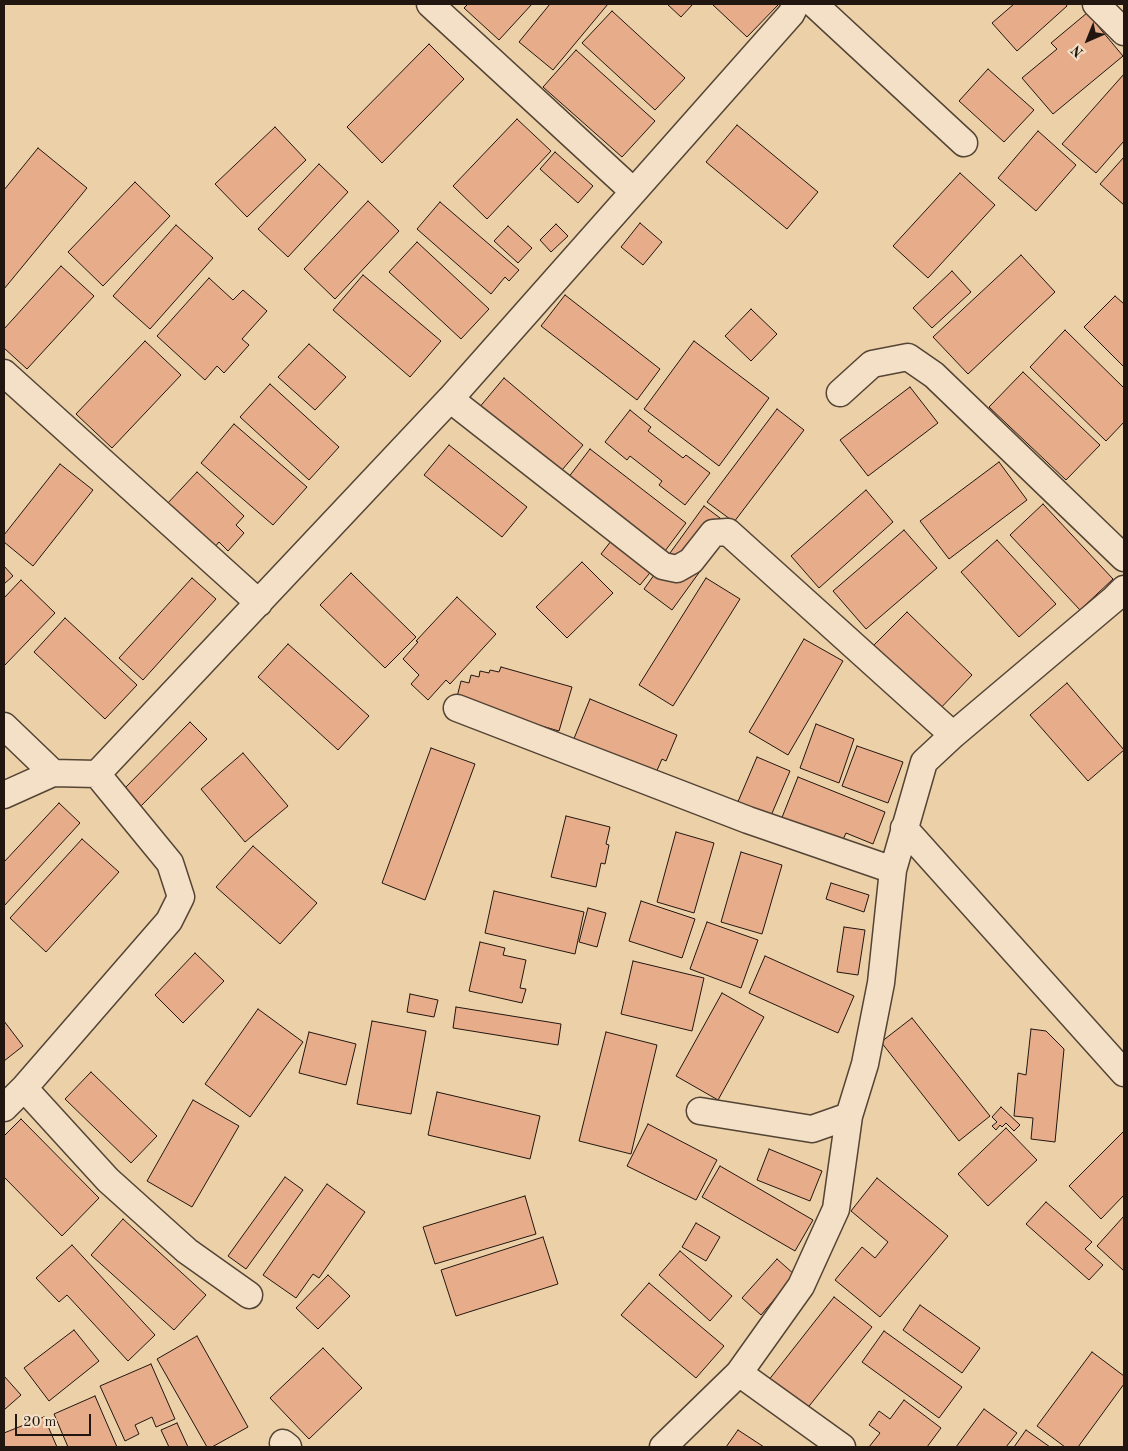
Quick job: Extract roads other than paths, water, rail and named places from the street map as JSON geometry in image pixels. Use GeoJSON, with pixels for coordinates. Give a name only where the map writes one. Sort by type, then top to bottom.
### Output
{"type":"FeatureCollection","features":[{"type":"Feature","properties":{"kind":"street"},"geometry":{"type":"LineString","coordinates":[[430,4],[633,192]]}},
{"type":"Feature","properties":{"kind":"street"},"geometry":{"type":"LineString","coordinates":[[4,795],[54,773],[97,774],[450,399],[791,14],[796,4]]}},
{"type":"Feature","properties":{"kind":"street"},"geometry":{"type":"LineString","coordinates":[[814,4],[964,142]]}},
{"type":"Feature","properties":{"kind":"street"},"geometry":{"type":"LineString","coordinates":[[1096,4],[1124,32]]}},
{"type":"Feature","properties":{"kind":"street"},"geometry":{"type":"LineString","coordinates":[[840,393],[872,364],[908,358],[934,375],[1124,558]]}},
{"type":"Feature","properties":{"kind":"street"},"geometry":{"type":"LineString","coordinates":[[4,373],[259,603]]}},
{"type":"Feature","properties":{"kind":"street"},"geometry":{"type":"LineString","coordinates":[[450,399],[663,566],[677,569],[691,561],[713,533],[728,532],[953,735]]}},
{"type":"Feature","properties":{"kind":"street"},"geometry":{"type":"LineString","coordinates":[[663,1447],[738,1373],[801,1286],[836,1210],[849,1116],[865,1064],[881,983],[893,870],[924,762],[953,735],[1121,600]]}},
{"type":"Feature","properties":{"kind":"street"},"geometry":{"type":"LineString","coordinates":[[457,708],[748,820],[893,870]]}},
{"type":"Feature","properties":{"kind":"street"},"geometry":{"type":"LineString","coordinates":[[4,726],[54,773]]}},
{"type":"Feature","properties":{"kind":"street"},"geometry":{"type":"LineString","coordinates":[[4,1108],[24,1088],[169,921],[181,897],[170,863],[97,774]]}},
{"type":"Feature","properties":{"kind":"street"},"geometry":{"type":"LineString","coordinates":[[904,828],[1124,1073]]}},
{"type":"Feature","properties":{"kind":"street"},"geometry":{"type":"LineString","coordinates":[[24,1088],[108,1180],[187,1251],[249,1295]]}},
{"type":"Feature","properties":{"kind":"street"},"geometry":{"type":"LineString","coordinates":[[700,1111],[812,1129],[849,1116]]}},
{"type":"Feature","properties":{"kind":"street"},"geometry":{"type":"LineString","coordinates":[[738,1373],[842,1447]]}}]}
